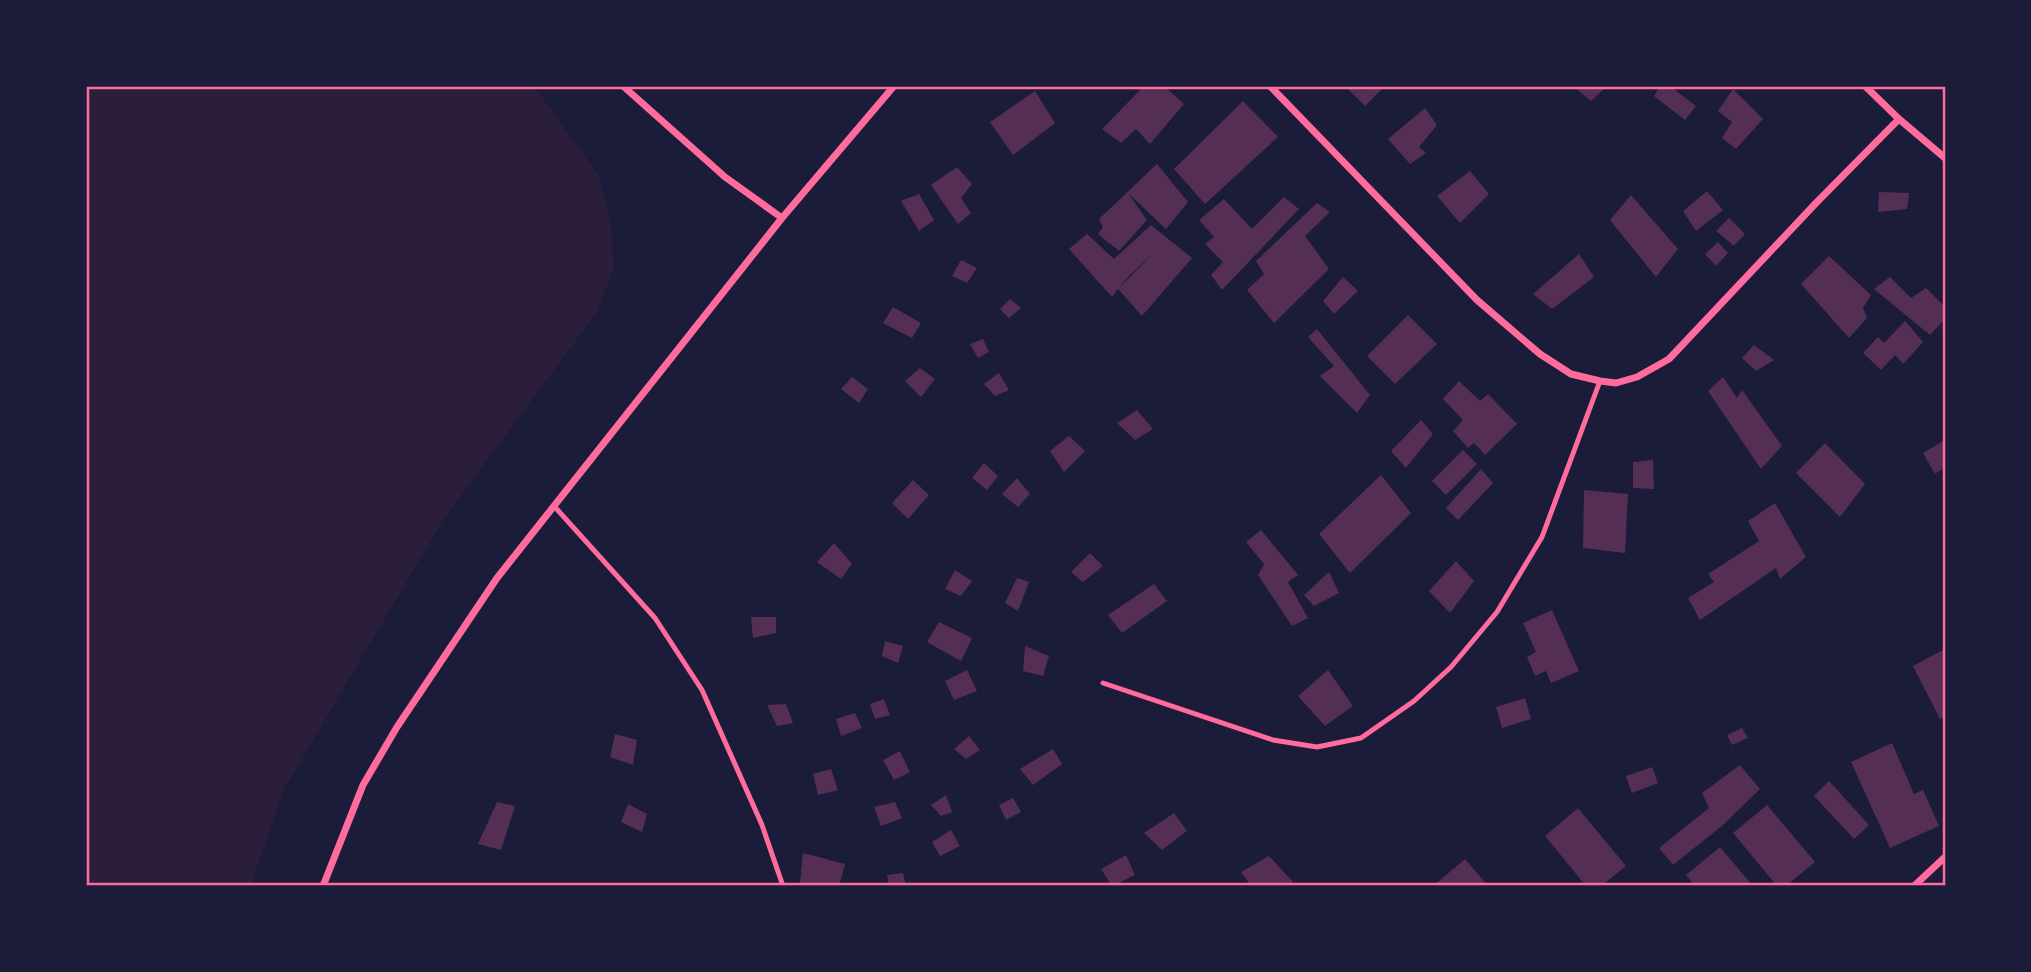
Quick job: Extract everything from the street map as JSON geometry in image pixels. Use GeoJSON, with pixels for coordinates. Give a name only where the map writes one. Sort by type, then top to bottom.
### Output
{"type":"FeatureCollection","features":[{"type":"Feature","properties":{"kind":"street"},"geometry":{"type":"LineString","coordinates":[[623,86],[725,177],[782,218]]}},
{"type":"Feature","properties":{"kind":"street"},"geometry":{"type":"LineString","coordinates":[[323,886],[363,785],[397,727],[497,578],[782,218],[894,86]]}},
{"type":"Feature","properties":{"kind":"street"},"geometry":{"type":"LineString","coordinates":[[1269,86],[1476,300],[1540,354],[1571,373],[1616,383],[1637,377],[1669,359],[1899,119]]}},
{"type":"Feature","properties":{"kind":"street"},"geometry":{"type":"LineString","coordinates":[[1865,86],[1945,158]]}},
{"type":"Feature","properties":{"kind":"street"},"geometry":{"type":"LineString","coordinates":[[1914,886],[1945,857]]}},
{"type":"Feature","properties":{"kind":"lane"},"geometry":{"type":"LineString","coordinates":[[1103,683],[1273,740],[1317,747],[1361,738],[1414,701],[1451,667],[1497,612],[1542,537],[1600,381]]}},
{"type":"Feature","properties":{"kind":"lane"},"geometry":{"type":"LineString","coordinates":[[554,506],[655,618],[702,690],[762,825],[783,886]]}},
{"type":"Feature","properties":{"kind":"shaded area"},"geometry":{"type":"Polygon","coordinates":[[[86,86],[534,86],[599,176],[611,226],[614,268],[597,312],[443,520],[285,788],[250,886],[86,886],[86,86]]]}},
{"type":"Feature","properties":{"kind":"building"},"geometry":{"type":"Polygon","coordinates":[[[1144,86],[1164,86],[1184,104],[1150,144],[1136,129],[1121,143],[1102,129],[1144,86]]]}},
{"type":"Feature","properties":{"kind":"building"},"geometry":{"type":"Polygon","coordinates":[[[1345,86],[1385,86],[1365,106],[1345,86]]]}},
{"type":"Feature","properties":{"kind":"building"},"geometry":{"type":"Polygon","coordinates":[[[1573,86],[1601,86],[1604,89],[1591,101],[1573,86]]]}},
{"type":"Feature","properties":{"kind":"building"},"geometry":{"type":"Polygon","coordinates":[[[1660,86],[1670,86],[1696,106],[1685,120],[1654,96],[1660,86]]]}},
{"type":"Feature","properties":{"kind":"building"},"geometry":{"type":"Polygon","coordinates":[[[1733,89],[1763,119],[1736,149],[1722,138],[1732,122],[1718,111],[1733,89]]]}},
{"type":"Feature","properties":{"kind":"building"},"geometry":{"type":"Polygon","coordinates":[[[1035,91],[1055,123],[1013,155],[990,122],[1035,91]]]}},
{"type":"Feature","properties":{"kind":"building"},"geometry":{"type":"Polygon","coordinates":[[[1243,101],[1278,137],[1205,204],[1174,169],[1243,101]]]}},
{"type":"Feature","properties":{"kind":"building"},"geometry":{"type":"Polygon","coordinates":[[[1425,108],[1437,125],[1419,147],[1426,153],[1410,164],[1388,139],[1425,108]]]}},
{"type":"Feature","properties":{"kind":"building"},"geometry":{"type":"Polygon","coordinates":[[[1157,164],[1188,202],[1166,229],[1128,193],[1147,220],[1119,251],[1098,234],[1103,227],[1099,219],[1157,164]]]}},
{"type":"Feature","properties":{"kind":"building"},"geometry":{"type":"Polygon","coordinates":[[[957,167],[972,184],[961,198],[971,213],[958,224],[931,185],[957,167]]]}},
{"type":"Feature","properties":{"kind":"building"},"geometry":{"type":"Polygon","coordinates":[[[1470,171],[1489,194],[1460,223],[1437,196],[1470,171]]]}},
{"type":"Feature","properties":{"kind":"building"},"geometry":{"type":"Polygon","coordinates":[[[1707,191],[1723,210],[1696,231],[1683,211],[1707,191]]]}},
{"type":"Feature","properties":{"kind":"building"},"geometry":{"type":"Polygon","coordinates":[[[1879,192],[1909,193],[1907,209],[1878,212],[1879,192]]]}},
{"type":"Feature","properties":{"kind":"building"},"geometry":{"type":"Polygon","coordinates":[[[919,194],[934,220],[919,231],[901,201],[919,194]]]}},
{"type":"Feature","properties":{"kind":"building"},"geometry":{"type":"Polygon","coordinates":[[[1631,195],[1678,249],[1656,277],[1610,220],[1631,195]]]}},
{"type":"Feature","properties":{"kind":"building"},"geometry":{"type":"Polygon","coordinates":[[[1284,197],[1299,209],[1222,290],[1211,275],[1223,262],[1205,244],[1214,237],[1199,220],[1224,199],[1252,229],[1284,197]]]}},
{"type":"Feature","properties":{"kind":"building"},"geometry":{"type":"Polygon","coordinates":[[[1317,203],[1330,212],[1305,236],[1329,269],[1274,323],[1247,290],[1264,274],[1256,261],[1317,203]]]}},
{"type":"Feature","properties":{"kind":"building"},"geometry":{"type":"Polygon","coordinates":[[[1729,218],[1745,234],[1734,246],[1716,231],[1729,218]]]}},
{"type":"Feature","properties":{"kind":"building"},"geometry":{"type":"Polygon","coordinates":[[[1151,225],[1192,258],[1142,316],[1118,289],[1112,297],[1069,249],[1087,234],[1114,259],[1151,225]],[[1155,252],[1130,275],[1118,289],[1155,252]]]}},
{"type":"Feature","properties":{"kind":"building"},"geometry":{"type":"Polygon","coordinates":[[[1718,242],[1728,253],[1716,266],[1705,254],[1718,242]]]}},
{"type":"Feature","properties":{"kind":"building"},"geometry":{"type":"Polygon","coordinates":[[[1579,254],[1594,277],[1552,309],[1533,294],[1579,254]]]}},
{"type":"Feature","properties":{"kind":"building"},"geometry":{"type":"Polygon","coordinates":[[[1829,256],[1871,295],[1863,308],[1867,318],[1849,338],[1801,284],[1829,256]]]}},
{"type":"Feature","properties":{"kind":"building"},"geometry":{"type":"Polygon","coordinates":[[[961,260],[977,268],[967,283],[952,276],[961,260]]]}},
{"type":"Feature","properties":{"kind":"building"},"geometry":{"type":"Polygon","coordinates":[[[1343,277],[1358,291],[1334,314],[1323,301],[1343,277]]]}},
{"type":"Feature","properties":{"kind":"building"},"geometry":{"type":"Polygon","coordinates":[[[1890,277],[1911,298],[1926,288],[1945,307],[1945,319],[1930,335],[1874,289],[1890,277]]]}},
{"type":"Feature","properties":{"kind":"building"},"geometry":{"type":"Polygon","coordinates":[[[1010,299],[1021,308],[1009,318],[1000,309],[1010,299]]]}},
{"type":"Feature","properties":{"kind":"building"},"geometry":{"type":"Polygon","coordinates":[[[893,307],[921,323],[912,338],[883,323],[893,307]]]}},
{"type":"Feature","properties":{"kind":"building"},"geometry":{"type":"Polygon","coordinates":[[[1408,315],[1437,344],[1395,384],[1367,356],[1408,315]]]}},
{"type":"Feature","properties":{"kind":"building"},"geometry":{"type":"Polygon","coordinates":[[[1905,321],[1923,342],[1903,364],[1895,355],[1881,370],[1863,353],[1878,337],[1884,343],[1905,321]]]}},
{"type":"Feature","properties":{"kind":"building"},"geometry":{"type":"Polygon","coordinates":[[[1317,329],[1370,395],[1357,413],[1320,376],[1334,366],[1308,337],[1317,329]]]}},
{"type":"Feature","properties":{"kind":"building"},"geometry":{"type":"Polygon","coordinates":[[[983,339],[989,352],[978,358],[970,344],[983,339]]]}},
{"type":"Feature","properties":{"kind":"building"},"geometry":{"type":"Polygon","coordinates":[[[1754,345],[1774,360],[1756,371],[1742,358],[1754,345]]]}},
{"type":"Feature","properties":{"kind":"building"},"geometry":{"type":"Polygon","coordinates":[[[920,368],[935,379],[921,397],[905,381],[920,368]]]}},
{"type":"Feature","properties":{"kind":"building"},"geometry":{"type":"Polygon","coordinates":[[[999,373],[1009,390],[995,396],[984,384],[999,373]]]}},
{"type":"Feature","properties":{"kind":"building"},"geometry":{"type":"Polygon","coordinates":[[[852,377],[868,389],[859,403],[841,389],[852,377]]]}},
{"type":"Feature","properties":{"kind":"building"},"geometry":{"type":"Polygon","coordinates":[[[1723,377],[1737,398],[1742,390],[1782,446],[1761,469],[1708,391],[1723,377]]]}},
{"type":"Feature","properties":{"kind":"building"},"geometry":{"type":"Polygon","coordinates":[[[1459,381],[1480,401],[1488,394],[1517,424],[1485,455],[1474,443],[1468,448],[1453,431],[1463,420],[1443,399],[1459,381]]]}},
{"type":"Feature","properties":{"kind":"building"},"geometry":{"type":"Polygon","coordinates":[[[1137,410],[1153,429],[1135,440],[1117,423],[1137,410]]]}},
{"type":"Feature","properties":{"kind":"building"},"geometry":{"type":"Polygon","coordinates":[[[1421,420],[1433,434],[1406,468],[1391,451],[1421,420]]]}},
{"type":"Feature","properties":{"kind":"building"},"geometry":{"type":"Polygon","coordinates":[[[1069,436],[1085,451],[1064,472],[1050,451],[1069,436]]]}},
{"type":"Feature","properties":{"kind":"building"},"geometry":{"type":"Polygon","coordinates":[[[1945,440],[1945,467],[1935,474],[1923,453],[1945,440]]]}},
{"type":"Feature","properties":{"kind":"building"},"geometry":{"type":"Polygon","coordinates":[[[1825,443],[1865,484],[1840,517],[1796,473],[1825,443]]]}},
{"type":"Feature","properties":{"kind":"building"},"geometry":{"type":"Polygon","coordinates":[[[1463,450],[1477,464],[1446,495],[1432,481],[1463,450]]]}},
{"type":"Feature","properties":{"kind":"building"},"geometry":{"type":"Polygon","coordinates":[[[1653,460],[1654,489],[1633,488],[1633,462],[1653,460]]]}},
{"type":"Feature","properties":{"kind":"building"},"geometry":{"type":"Polygon","coordinates":[[[984,463],[998,476],[987,490],[972,478],[984,463]]]}},
{"type":"Feature","properties":{"kind":"building"},"geometry":{"type":"Polygon","coordinates":[[[1481,469],[1493,483],[1458,520],[1446,508],[1481,469]]]}},
{"type":"Feature","properties":{"kind":"building"},"geometry":{"type":"Polygon","coordinates":[[[1381,475],[1411,513],[1350,573],[1319,534],[1381,475]]]}},
{"type":"Feature","properties":{"kind":"building"},"geometry":{"type":"Polygon","coordinates":[[[1017,478],[1030,494],[1018,507],[1002,494],[1017,478]]]}},
{"type":"Feature","properties":{"kind":"building"},"geometry":{"type":"Polygon","coordinates":[[[913,480],[929,495],[908,519],[892,503],[913,480]]]}},
{"type":"Feature","properties":{"kind":"building"},"geometry":{"type":"Polygon","coordinates":[[[1584,490],[1628,494],[1625,553],[1583,548],[1584,490]]]}},
{"type":"Feature","properties":{"kind":"building"},"geometry":{"type":"Polygon","coordinates":[[[1775,503],[1806,557],[1780,579],[1776,568],[1700,620],[1688,598],[1714,582],[1708,574],[1759,541],[1748,521],[1775,503]]]}},
{"type":"Feature","properties":{"kind":"building"},"geometry":{"type":"Polygon","coordinates":[[[1261,530],[1298,575],[1288,582],[1308,618],[1292,626],[1258,575],[1264,564],[1246,542],[1261,530]]]}},
{"type":"Feature","properties":{"kind":"building"},"geometry":{"type":"Polygon","coordinates":[[[834,543],[852,564],[841,579],[817,562],[834,543]]]}},
{"type":"Feature","properties":{"kind":"building"},"geometry":{"type":"Polygon","coordinates":[[[1090,553],[1103,566],[1083,582],[1071,572],[1090,553]]]}},
{"type":"Feature","properties":{"kind":"building"},"geometry":{"type":"Polygon","coordinates":[[[1456,561],[1474,581],[1450,613],[1429,591],[1456,561]]]}},
{"type":"Feature","properties":{"kind":"building"},"geometry":{"type":"Polygon","coordinates":[[[955,570],[972,581],[961,596],[945,589],[955,570]]]}},
{"type":"Feature","properties":{"kind":"building"},"geometry":{"type":"Polygon","coordinates":[[[1329,572],[1339,593],[1314,606],[1304,595],[1329,572]]]}},
{"type":"Feature","properties":{"kind":"building"},"geometry":{"type":"Polygon","coordinates":[[[1017,578],[1029,582],[1018,611],[1005,603],[1017,578]]]}},
{"type":"Feature","properties":{"kind":"building"},"geometry":{"type":"Polygon","coordinates":[[[1154,584],[1167,601],[1122,633],[1108,615],[1154,584]]]}},
{"type":"Feature","properties":{"kind":"building"},"geometry":{"type":"Polygon","coordinates":[[[1552,610],[1579,671],[1551,683],[1546,671],[1535,676],[1527,657],[1536,652],[1523,623],[1552,610]]]}},
{"type":"Feature","properties":{"kind":"building"},"geometry":{"type":"Polygon","coordinates":[[[751,617],[776,617],[776,633],[753,638],[751,617]]]}},
{"type":"Feature","properties":{"kind":"building"},"geometry":{"type":"Polygon","coordinates":[[[939,622],[972,638],[961,661],[927,642],[939,622]]]}},
{"type":"Feature","properties":{"kind":"building"},"geometry":{"type":"Polygon","coordinates":[[[885,641],[903,646],[898,663],[882,656],[885,641]]]}},
{"type":"Feature","properties":{"kind":"building"},"geometry":{"type":"Polygon","coordinates":[[[1025,646],[1049,656],[1043,676],[1023,671],[1025,646]]]}},
{"type":"Feature","properties":{"kind":"building"},"geometry":{"type":"Polygon","coordinates":[[[1945,649],[1945,716],[1940,719],[1913,666],[1945,649]]]}},
{"type":"Feature","properties":{"kind":"building"},"geometry":{"type":"Polygon","coordinates":[[[967,670],[977,691],[954,700],[945,681],[967,670]]]}},
{"type":"Feature","properties":{"kind":"building"},"geometry":{"type":"Polygon","coordinates":[[[1328,670],[1353,706],[1325,726],[1298,696],[1328,670]]]}},
{"type":"Feature","properties":{"kind":"building"},"geometry":{"type":"Polygon","coordinates":[[[1525,698],[1531,719],[1502,728],[1496,707],[1525,698]]]}},
{"type":"Feature","properties":{"kind":"building"},"geometry":{"type":"Polygon","coordinates":[[[884,699],[890,715],[875,719],[870,704],[884,699]]]}},
{"type":"Feature","properties":{"kind":"building"},"geometry":{"type":"Polygon","coordinates":[[[786,704],[793,723],[777,726],[767,705],[786,704]]]}},
{"type":"Feature","properties":{"kind":"building"},"geometry":{"type":"Polygon","coordinates":[[[855,713],[862,728],[841,736],[836,719],[855,713]]]}},
{"type":"Feature","properties":{"kind":"building"},"geometry":{"type":"Polygon","coordinates":[[[1742,728],[1748,738],[1732,745],[1727,735],[1742,728]]]}},
{"type":"Feature","properties":{"kind":"building"},"geometry":{"type":"Polygon","coordinates":[[[615,734],[637,740],[633,765],[610,757],[615,734]]]}},
{"type":"Feature","properties":{"kind":"building"},"geometry":{"type":"Polygon","coordinates":[[[969,736],[980,750],[966,759],[954,749],[969,736]]]}},
{"type":"Feature","properties":{"kind":"building"},"geometry":{"type":"Polygon","coordinates":[[[1892,743],[1914,794],[1923,790],[1939,826],[1890,848],[1851,762],[1892,743]]]}},
{"type":"Feature","properties":{"kind":"building"},"geometry":{"type":"Polygon","coordinates":[[[1053,749],[1062,764],[1033,785],[1020,769],[1053,749]]]}},
{"type":"Feature","properties":{"kind":"building"},"geometry":{"type":"Polygon","coordinates":[[[900,751],[910,772],[894,780],[883,760],[900,751]]]}},
{"type":"Feature","properties":{"kind":"building"},"geometry":{"type":"Polygon","coordinates":[[[1740,765],[1760,789],[1723,825],[1673,865],[1659,848],[1709,808],[1702,793],[1740,765]]]}},
{"type":"Feature","properties":{"kind":"building"},"geometry":{"type":"Polygon","coordinates":[[[1652,767],[1658,783],[1632,793],[1626,776],[1652,767]]]}},
{"type":"Feature","properties":{"kind":"building"},"geometry":{"type":"Polygon","coordinates":[[[831,769],[838,790],[818,795],[813,774],[831,769]]]}},
{"type":"Feature","properties":{"kind":"building"},"geometry":{"type":"Polygon","coordinates":[[[1829,781],[1869,825],[1854,839],[1814,796],[1829,781]]]}},
{"type":"Feature","properties":{"kind":"building"},"geometry":{"type":"Polygon","coordinates":[[[946,795],[952,812],[941,816],[931,805],[946,795]]]}},
{"type":"Feature","properties":{"kind":"building"},"geometry":{"type":"Polygon","coordinates":[[[1013,798],[1021,812],[1006,820],[999,805],[1013,798]]]}},
{"type":"Feature","properties":{"kind":"building"},"geometry":{"type":"Polygon","coordinates":[[[497,802],[515,806],[501,850],[478,844],[497,802]]]}},
{"type":"Feature","properties":{"kind":"building"},"geometry":{"type":"Polygon","coordinates":[[[895,802],[902,818],[881,826],[874,807],[895,802]]]}},
{"type":"Feature","properties":{"kind":"building"},"geometry":{"type":"Polygon","coordinates":[[[628,804],[647,814],[642,832],[621,822],[628,804]]]}},
{"type":"Feature","properties":{"kind":"building"},"geometry":{"type":"Polygon","coordinates":[[[1767,805],[1815,862],[1786,886],[1777,886],[1733,833],[1767,805]]]}},
{"type":"Feature","properties":{"kind":"building"},"geometry":{"type":"Polygon","coordinates":[[[1578,808],[1626,866],[1601,886],[1586,886],[1545,836],[1578,808]]]}},
{"type":"Feature","properties":{"kind":"building"},"geometry":{"type":"Polygon","coordinates":[[[1174,813],[1187,831],[1162,850],[1144,833],[1174,813]]]}},
{"type":"Feature","properties":{"kind":"building"},"geometry":{"type":"Polygon","coordinates":[[[951,830],[960,846],[940,856],[932,842],[951,830]]]}},
{"type":"Feature","properties":{"kind":"building"},"geometry":{"type":"Polygon","coordinates":[[[1720,847],[1753,886],[1695,886],[1686,875],[1720,847]]]}},
{"type":"Feature","properties":{"kind":"building"},"geometry":{"type":"Polygon","coordinates":[[[803,853],[845,864],[839,886],[800,883],[803,853]]]}},
{"type":"Feature","properties":{"kind":"building"},"geometry":{"type":"Polygon","coordinates":[[[1126,855],[1135,875],[1112,886],[1101,869],[1126,855]]]}},
{"type":"Feature","properties":{"kind":"building"},"geometry":{"type":"Polygon","coordinates":[[[1269,856],[1293,882],[1288,886],[1251,886],[1241,872],[1269,856]]]}},
{"type":"Feature","properties":{"kind":"building"},"geometry":{"type":"Polygon","coordinates":[[[1465,859],[1488,886],[1433,886],[1465,859]]]}},
{"type":"Feature","properties":{"kind":"building"},"geometry":{"type":"Polygon","coordinates":[[[903,873],[906,886],[889,886],[887,875],[903,873]]]}}]}
